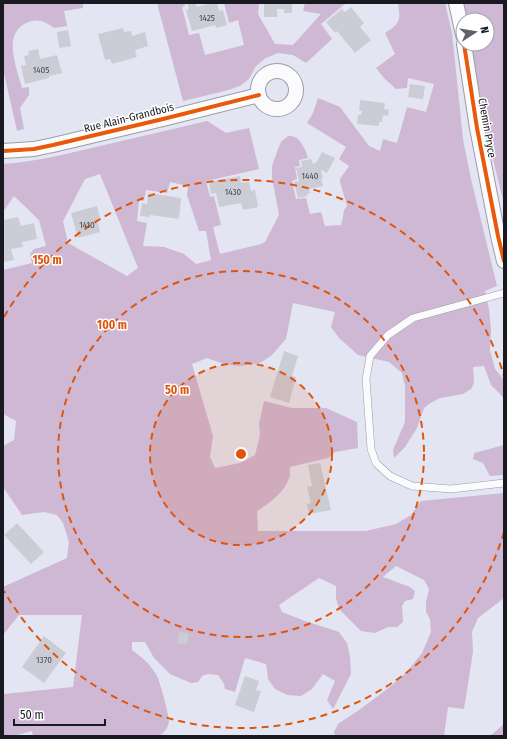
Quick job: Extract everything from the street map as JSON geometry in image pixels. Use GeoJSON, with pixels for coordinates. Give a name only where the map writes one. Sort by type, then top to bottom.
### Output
{"type":"FeatureCollection","features":[{"type":"Feature","properties":{"kind":"street","name":"Chemin Pryce"},"geometry":{"type":"LineString","coordinates":[[465,52],[477,128],[504,261]]}},
{"type":"Feature","properties":{"kind":"street","name":"Rue Alain-Grandbois"},"geometry":{"type":"LineString","coordinates":[[3,151],[34,149],[259,95]]}},
{"type":"Feature","properties":{"kind":"lane"},"geometry":{"type":"LineString","coordinates":[[504,294],[413,318],[388,335],[370,356],[366,379],[371,449],[376,463],[390,476],[412,486],[451,489],[504,483]]}},
{"type":"Feature","properties":{"kind":"shaded area"},"geometry":{"type":"Polygon","coordinates":[[[3,3],[83,3],[83,8],[64,11],[67,26],[54,28],[44,22],[34,21],[26,23],[19,28],[15,35],[13,52],[17,71],[22,88],[29,87],[29,95],[20,108],[24,129],[17,131],[3,69],[3,3]]]}},
{"type":"Feature","properties":{"kind":"shaded area"},"geometry":{"type":"Polygon","coordinates":[[[157,3],[184,3],[185,6],[182,7],[189,35],[199,33],[205,55],[244,45],[238,20],[229,23],[224,3],[259,3],[258,14],[275,44],[293,45],[321,14],[303,11],[305,3],[346,3],[321,24],[332,39],[306,63],[293,55],[278,53],[266,58],[256,66],[249,79],[240,86],[183,101],[157,3]]]}},
{"type":"Feature","properties":{"kind":"shaded area"},"geometry":{"type":"Polygon","coordinates":[[[398,3],[445,3],[452,33],[463,139],[471,179],[497,286],[485,291],[491,329],[490,350],[495,369],[504,380],[504,399],[491,385],[484,366],[473,367],[474,383],[471,389],[463,394],[440,398],[424,408],[417,428],[405,447],[394,458],[393,450],[405,422],[405,386],[402,373],[389,362],[358,355],[339,338],[331,327],[335,312],[293,303],[286,339],[271,356],[260,363],[240,366],[224,364],[207,358],[192,364],[213,436],[210,457],[215,468],[240,463],[255,455],[260,435],[259,424],[264,401],[292,408],[326,408],[357,422],[358,448],[335,452],[328,458],[290,467],[290,476],[285,487],[272,501],[257,511],[258,531],[366,531],[396,524],[411,515],[421,501],[504,493],[504,598],[478,618],[472,632],[473,652],[464,709],[448,707],[444,736],[335,736],[334,732],[338,724],[386,690],[406,673],[422,653],[431,632],[430,619],[426,612],[426,602],[429,589],[424,580],[396,566],[383,577],[410,587],[415,591],[413,599],[405,601],[402,606],[403,622],[397,627],[388,627],[375,633],[361,631],[339,609],[336,598],[336,586],[319,578],[279,605],[282,612],[339,632],[347,643],[350,656],[351,674],[333,709],[327,700],[335,681],[323,674],[312,689],[301,696],[287,695],[275,689],[268,679],[266,664],[245,658],[235,692],[225,689],[224,684],[218,675],[208,674],[202,676],[198,682],[191,683],[170,674],[154,658],[145,642],[132,642],[132,650],[143,658],[152,668],[160,685],[169,721],[165,731],[159,736],[33,736],[32,731],[13,736],[3,736],[3,683],[4,694],[73,687],[82,615],[19,615],[3,635],[3,587],[67,558],[69,542],[63,523],[57,515],[44,512],[22,515],[3,487],[3,446],[14,440],[16,421],[3,414],[3,270],[32,263],[30,254],[34,249],[46,246],[39,220],[14,196],[3,212],[3,164],[62,155],[207,121],[226,133],[249,128],[259,169],[206,181],[210,197],[214,196],[221,225],[213,227],[220,254],[265,242],[279,215],[272,178],[272,166],[281,142],[288,136],[294,137],[300,141],[308,158],[299,160],[300,166],[295,167],[297,179],[292,181],[296,199],[306,198],[310,214],[321,212],[325,226],[341,225],[344,210],[347,206],[340,179],[349,166],[339,159],[346,147],[307,123],[313,113],[318,98],[340,107],[369,146],[380,151],[383,139],[397,143],[407,107],[426,112],[434,84],[408,78],[407,88],[396,89],[376,68],[395,54],[385,33],[394,27],[398,21],[398,3]],[[100,174],[85,179],[63,221],[68,243],[127,276],[138,268],[100,174]],[[170,182],[167,193],[146,190],[144,201],[139,200],[137,221],[147,223],[143,246],[164,247],[184,254],[196,264],[211,260],[206,231],[199,231],[187,195],[188,186],[170,182]]]}},
{"type":"Feature","properties":{"kind":"shaded area"},"geometry":{"type":"Polygon","coordinates":[[[461,3],[504,3],[504,204],[487,135],[471,52],[495,52],[495,12],[463,12],[461,3]]]}},
{"type":"Feature","properties":{"kind":"shaded area"},"geometry":{"type":"Polygon","coordinates":[[[504,445],[503,475],[490,476],[483,463],[473,459],[474,453],[504,445]]]}},
{"type":"Feature","properties":{"kind":"shaded area"},"geometry":{"type":"Polygon","coordinates":[[[504,724],[504,736],[490,736],[504,724]]]}},
{"type":"Feature","properties":{"kind":"building"},"geometry":{"type":"Polygon","coordinates":[[[187,3],[196,3],[197,7],[210,3],[217,3],[219,11],[223,10],[227,25],[216,28],[215,25],[192,31],[186,10],[189,9],[187,3]]]}},
{"type":"Feature","properties":{"kind":"building"},"geometry":{"type":"Polygon","coordinates":[[[264,3],[292,3],[292,13],[284,13],[284,9],[277,9],[277,17],[264,17],[264,3]]]}},
{"type":"Feature","properties":{"kind":"building"},"geometry":{"type":"Polygon","coordinates":[[[351,7],[364,23],[360,27],[371,40],[355,53],[337,31],[335,33],[326,22],[342,9],[345,12],[351,7]]]}},
{"type":"Feature","properties":{"kind":"building"},"geometry":{"type":"Polygon","coordinates":[[[123,28],[124,32],[131,31],[132,36],[145,32],[148,46],[135,50],[137,57],[112,64],[110,59],[105,60],[98,34],[123,28]]]}},
{"type":"Feature","properties":{"kind":"building"},"geometry":{"type":"Polygon","coordinates":[[[68,30],[71,46],[59,48],[57,32],[68,30]]]}},
{"type":"Feature","properties":{"kind":"building"},"geometry":{"type":"Polygon","coordinates":[[[38,49],[40,59],[57,55],[62,73],[25,84],[21,66],[26,65],[24,56],[29,55],[28,51],[38,49]]]}},
{"type":"Feature","properties":{"kind":"building"},"geometry":{"type":"Polygon","coordinates":[[[410,84],[425,86],[423,99],[408,97],[410,84]]]}},
{"type":"Feature","properties":{"kind":"building"},"geometry":{"type":"Polygon","coordinates":[[[360,100],[385,103],[384,109],[389,110],[388,116],[383,115],[382,122],[379,122],[379,126],[357,124],[358,115],[361,115],[362,111],[359,111],[360,100]]]}},
{"type":"Feature","properties":{"kind":"building"},"geometry":{"type":"Polygon","coordinates":[[[322,152],[335,158],[327,173],[321,170],[323,186],[309,189],[310,193],[307,194],[307,196],[298,198],[294,182],[299,181],[296,168],[302,167],[301,161],[311,159],[313,164],[316,163],[322,152]]]}},
{"type":"Feature","properties":{"kind":"building"},"geometry":{"type":"Polygon","coordinates":[[[240,176],[241,183],[249,182],[251,191],[255,190],[258,207],[243,210],[241,203],[219,207],[216,193],[211,194],[209,182],[240,176]]]}},
{"type":"Feature","properties":{"kind":"building"},"geometry":{"type":"Polygon","coordinates":[[[148,193],[181,198],[179,219],[150,215],[150,217],[140,216],[142,203],[147,204],[148,193]]]}},
{"type":"Feature","properties":{"kind":"building"},"geometry":{"type":"Polygon","coordinates":[[[97,206],[100,218],[97,219],[100,232],[78,238],[71,213],[97,206]]]}},
{"type":"Feature","properties":{"kind":"building"},"geometry":{"type":"Polygon","coordinates":[[[18,217],[21,226],[34,223],[37,239],[22,242],[23,247],[11,249],[14,260],[3,262],[3,220],[18,217]]]}},
{"type":"Feature","properties":{"kind":"building"},"geometry":{"type":"Polygon","coordinates":[[[284,351],[298,356],[292,376],[296,377],[289,403],[270,397],[284,351]]]}},
{"type":"Feature","properties":{"kind":"building"},"geometry":{"type":"Polygon","coordinates":[[[320,463],[331,510],[309,514],[307,504],[311,503],[307,487],[312,486],[308,465],[320,463]]]}},
{"type":"Feature","properties":{"kind":"building"},"geometry":{"type":"Polygon","coordinates":[[[17,523],[44,552],[31,564],[4,535],[17,523]]]}},
{"type":"Feature","properties":{"kind":"building"},"geometry":{"type":"Polygon","coordinates":[[[179,631],[189,634],[187,645],[177,643],[179,631]]]}},
{"type":"Feature","properties":{"kind":"building"},"geometry":{"type":"Polygon","coordinates":[[[44,636],[66,653],[44,683],[22,667],[44,636]]]}},
{"type":"Feature","properties":{"kind":"building"},"geometry":{"type":"Polygon","coordinates":[[[245,676],[259,681],[256,690],[261,691],[254,712],[235,705],[245,676]]]}},
{"type":"Feature","properties":{"kind":"cycle path"},"geometry":{"type":"LineString","coordinates":[[465,52],[477,128],[504,261]]}},
{"type":"Feature","properties":{"kind":"cycle path"},"geometry":{"type":"LineString","coordinates":[[3,151],[34,149],[53,145],[259,95]]}}]}
